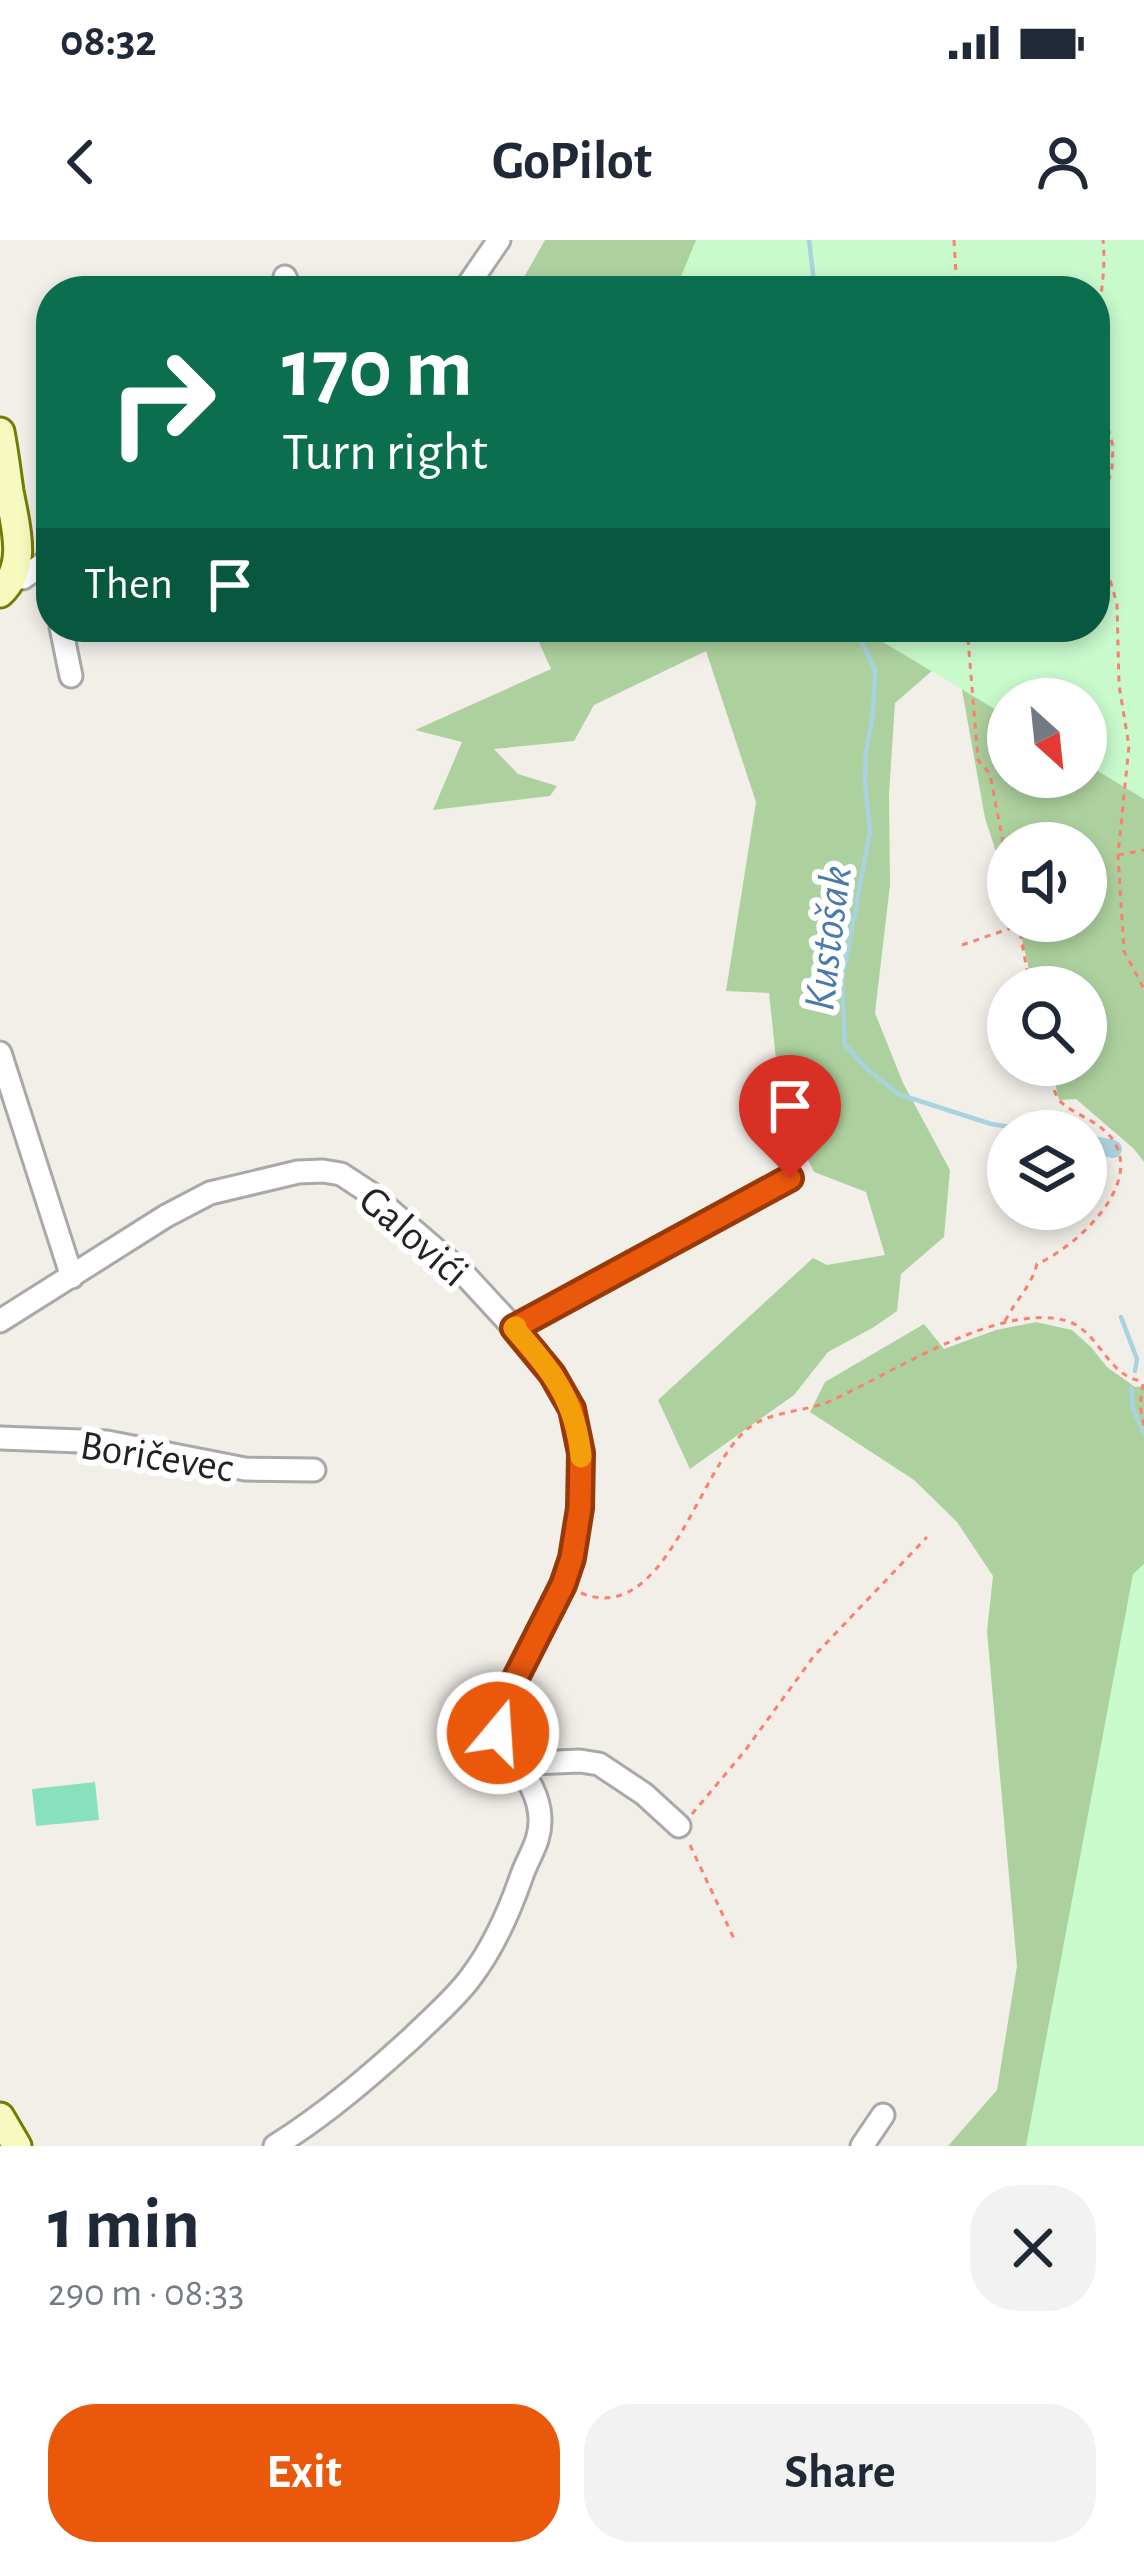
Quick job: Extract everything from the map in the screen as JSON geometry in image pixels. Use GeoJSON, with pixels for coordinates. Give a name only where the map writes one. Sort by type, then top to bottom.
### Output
{"type":"FeatureCollection","features":[{"type":"Feature","properties":{"kind":"street"},"geometry":{"type":"LineString","coordinates":[[474,276],[499,240]]}},
{"type":"Feature","properties":{"kind":"street"},"geometry":{"type":"LineString","coordinates":[[0,432],[17,527],[17,565],[6,585]]}},
{"type":"Feature","properties":{"kind":"street"},"geometry":{"type":"LineString","coordinates":[[6,585],[36,572]]}},
{"type":"Feature","properties":{"kind":"street"},"geometry":{"type":"LineString","coordinates":[[64,642],[71,676]]}},
{"type":"Feature","properties":{"kind":"street"},"geometry":{"type":"LineString","coordinates":[[0,1053],[72,1277]]}},
{"type":"Feature","properties":{"kind":"street","name":"Galovići"},"geometry":{"type":"LineString","coordinates":[[0,1321],[203,1196],[298,1172],[323,1171],[341,1174],[370,1193],[464,1274],[536,1352],[572,1409],[581,1465],[572,1558],[497,1718],[501,1740],[536,1794],[539,1840],[511,1905],[473,1974],[358,2088],[275,2146]]}},
{"type":"Feature","properties":{"kind":"street"},"geometry":{"type":"LineString","coordinates":[[514,1328],[790,1178]]}},
{"type":"Feature","properties":{"kind":"street","name":"Boričevec"},"geometry":{"type":"LineString","coordinates":[[0,1438],[107,1442],[244,1469],[314,1470]]}},
{"type":"Feature","properties":{"kind":"street"},"geometry":{"type":"LineString","coordinates":[[521,1767],[580,1761],[599,1764],[680,1826]]}},
{"type":"Feature","properties":{"kind":"street"},"geometry":{"type":"LineString","coordinates":[[862,2146],[884,2115]]}},
{"type":"Feature","properties":{"kind":"street"},"geometry":{"type":"LineString","coordinates":[[0,2116],[17,2146]]}},
{"type":"Feature","properties":{"kind":"path"},"geometry":{"type":"LineString","coordinates":[[954,240],[956,276]]}},
{"type":"Feature","properties":{"kind":"path"},"geometry":{"type":"LineString","coordinates":[[1103,240],[1104,276]]}},
{"type":"Feature","properties":{"kind":"path"},"geometry":{"type":"LineString","coordinates":[[1110,435],[1110,475]]}},
{"type":"Feature","properties":{"kind":"path"},"geometry":{"type":"LineString","coordinates":[[1110,580],[1117,604],[1119,685],[1129,746],[1118,855],[1124,951],[1144,989]]}},
{"type":"Feature","properties":{"kind":"path"},"geometry":{"type":"LineString","coordinates":[[968,642],[978,760],[990,775],[999,822]]}},
{"type":"Feature","properties":{"kind":"path"},"geometry":{"type":"LineString","coordinates":[[1118,855],[1144,850]]}},
{"type":"Feature","properties":{"kind":"path"},"geometry":{"type":"LineString","coordinates":[[962,945],[987,935]]}},
{"type":"Feature","properties":{"kind":"path"},"geometry":{"type":"LineString","coordinates":[[1003,1324],[1031,1284],[1037,1264],[1079,1239],[1098,1219],[1119,1174],[1121,1152],[1109,1134],[1059,1100],[1055,1086]]}},
{"type":"Feature","properties":{"kind":"path"},"geometry":{"type":"LineString","coordinates":[[563,1585],[607,1599],[642,1583],[681,1535],[732,1445],[759,1421],[816,1406],[949,1342],[1003,1324],[1038,1318],[1070,1322],[1085,1332],[1113,1366],[1141,1382],[1144,1426]]}},
{"type":"Feature","properties":{"kind":"path"},"geometry":{"type":"LineString","coordinates":[[736,1943],[680,1826],[744,1752],[814,1656],[927,1537]]}},
{"type":"Feature","properties":{"kind":"green space"},"geometry":{"type":"Polygon","coordinates":[[[545,240],[1144,240],[1144,1162],[1107,1126],[1107,1110],[1089,1110],[1076,1099],[1059,1100],[1056,1086],[1107,1086],[1107,966],[1028,966],[1023,942],[1107,942],[1107,822],[987,824],[955,651],[895,703],[890,885],[875,1013],[903,1083],[950,1170],[944,1237],[901,1274],[897,1311],[828,1352],[794,1395],[690,1469],[658,1400],[813,1258],[827,1265],[885,1255],[866,1192],[814,1172],[781,1107],[769,993],[726,991],[756,802],[706,651],[594,705],[574,741],[494,749],[518,774],[557,786],[550,796],[433,810],[462,742],[415,730],[551,669],[539,642],[1110,642],[1110,276],[525,276],[545,240]]]}},
{"type":"Feature","properties":{"kind":"green space"},"geometry":{"type":"Polygon","coordinates":[[[696,240],[1144,240],[1144,799],[1107,777],[1107,678],[987,678],[987,704],[883,642],[1110,642],[1110,276],[681,276],[696,240]]]}},
{"type":"Feature","properties":{"kind":"green space"},"geometry":{"type":"Polygon","coordinates":[[[1036,1322],[1072,1330],[1107,1367],[1135,1387],[1144,1386],[1144,2146],[948,2146],[997,2090],[1017,1966],[987,1631],[993,1576],[957,1522],[914,1480],[810,1412],[825,1382],[924,1324],[944,1349],[1036,1322]]]}},
{"type":"Feature","properties":{"kind":"green space"},"geometry":{"type":"Polygon","coordinates":[[[1144,1564],[1144,2146],[1026,2146],[1133,1574],[1144,1564]]]}},
{"type":"Feature","properties":{"kind":"green space"},"geometry":{"type":"Polygon","coordinates":[[[95,1782],[99,1820],[36,1826],[32,1789],[95,1782]]]}},
{"type":"Feature","properties":{"kind":"waterway","name":"Kustošak"},"geometry":{"type":"LineString","coordinates":[[809,240],[813,276]]}},
{"type":"Feature","properties":{"kind":"waterway","name":"Kustošak"},"geometry":{"type":"LineString","coordinates":[[862,642],[875,670],[865,782],[870,832],[842,980],[845,1045],[898,1094],[987,1123]]}},
{"type":"Feature","properties":{"kind":"waterway"},"geometry":{"type":"LineString","coordinates":[[1107,1148],[1113,1149]]}},
{"type":"Feature","properties":{"kind":"waterway","name":"Kustošak"},"geometry":{"type":"LineString","coordinates":[[1121,1317],[1137,1359],[1135,1371]]}},
{"type":"Feature","properties":{"kind":"waterway","name":"Kustošak"},"geometry":{"type":"LineString","coordinates":[[1131,1388],[1133,1409],[1144,1433]]}},
{"type":"Feature","properties":{"kind":"slow traffic"},"geometry":{"type":"LineString","coordinates":[[516,1327],[568,1400],[581,1457]]}},
{"type":"Feature","properties":{"kind":"route"},"geometry":{"type":"LineString","coordinates":[[498,1733],[502,1705],[567,1575],[580,1508],[581,1453],[572,1409],[552,1374],[514,1328],[790,1178]]}}]}
